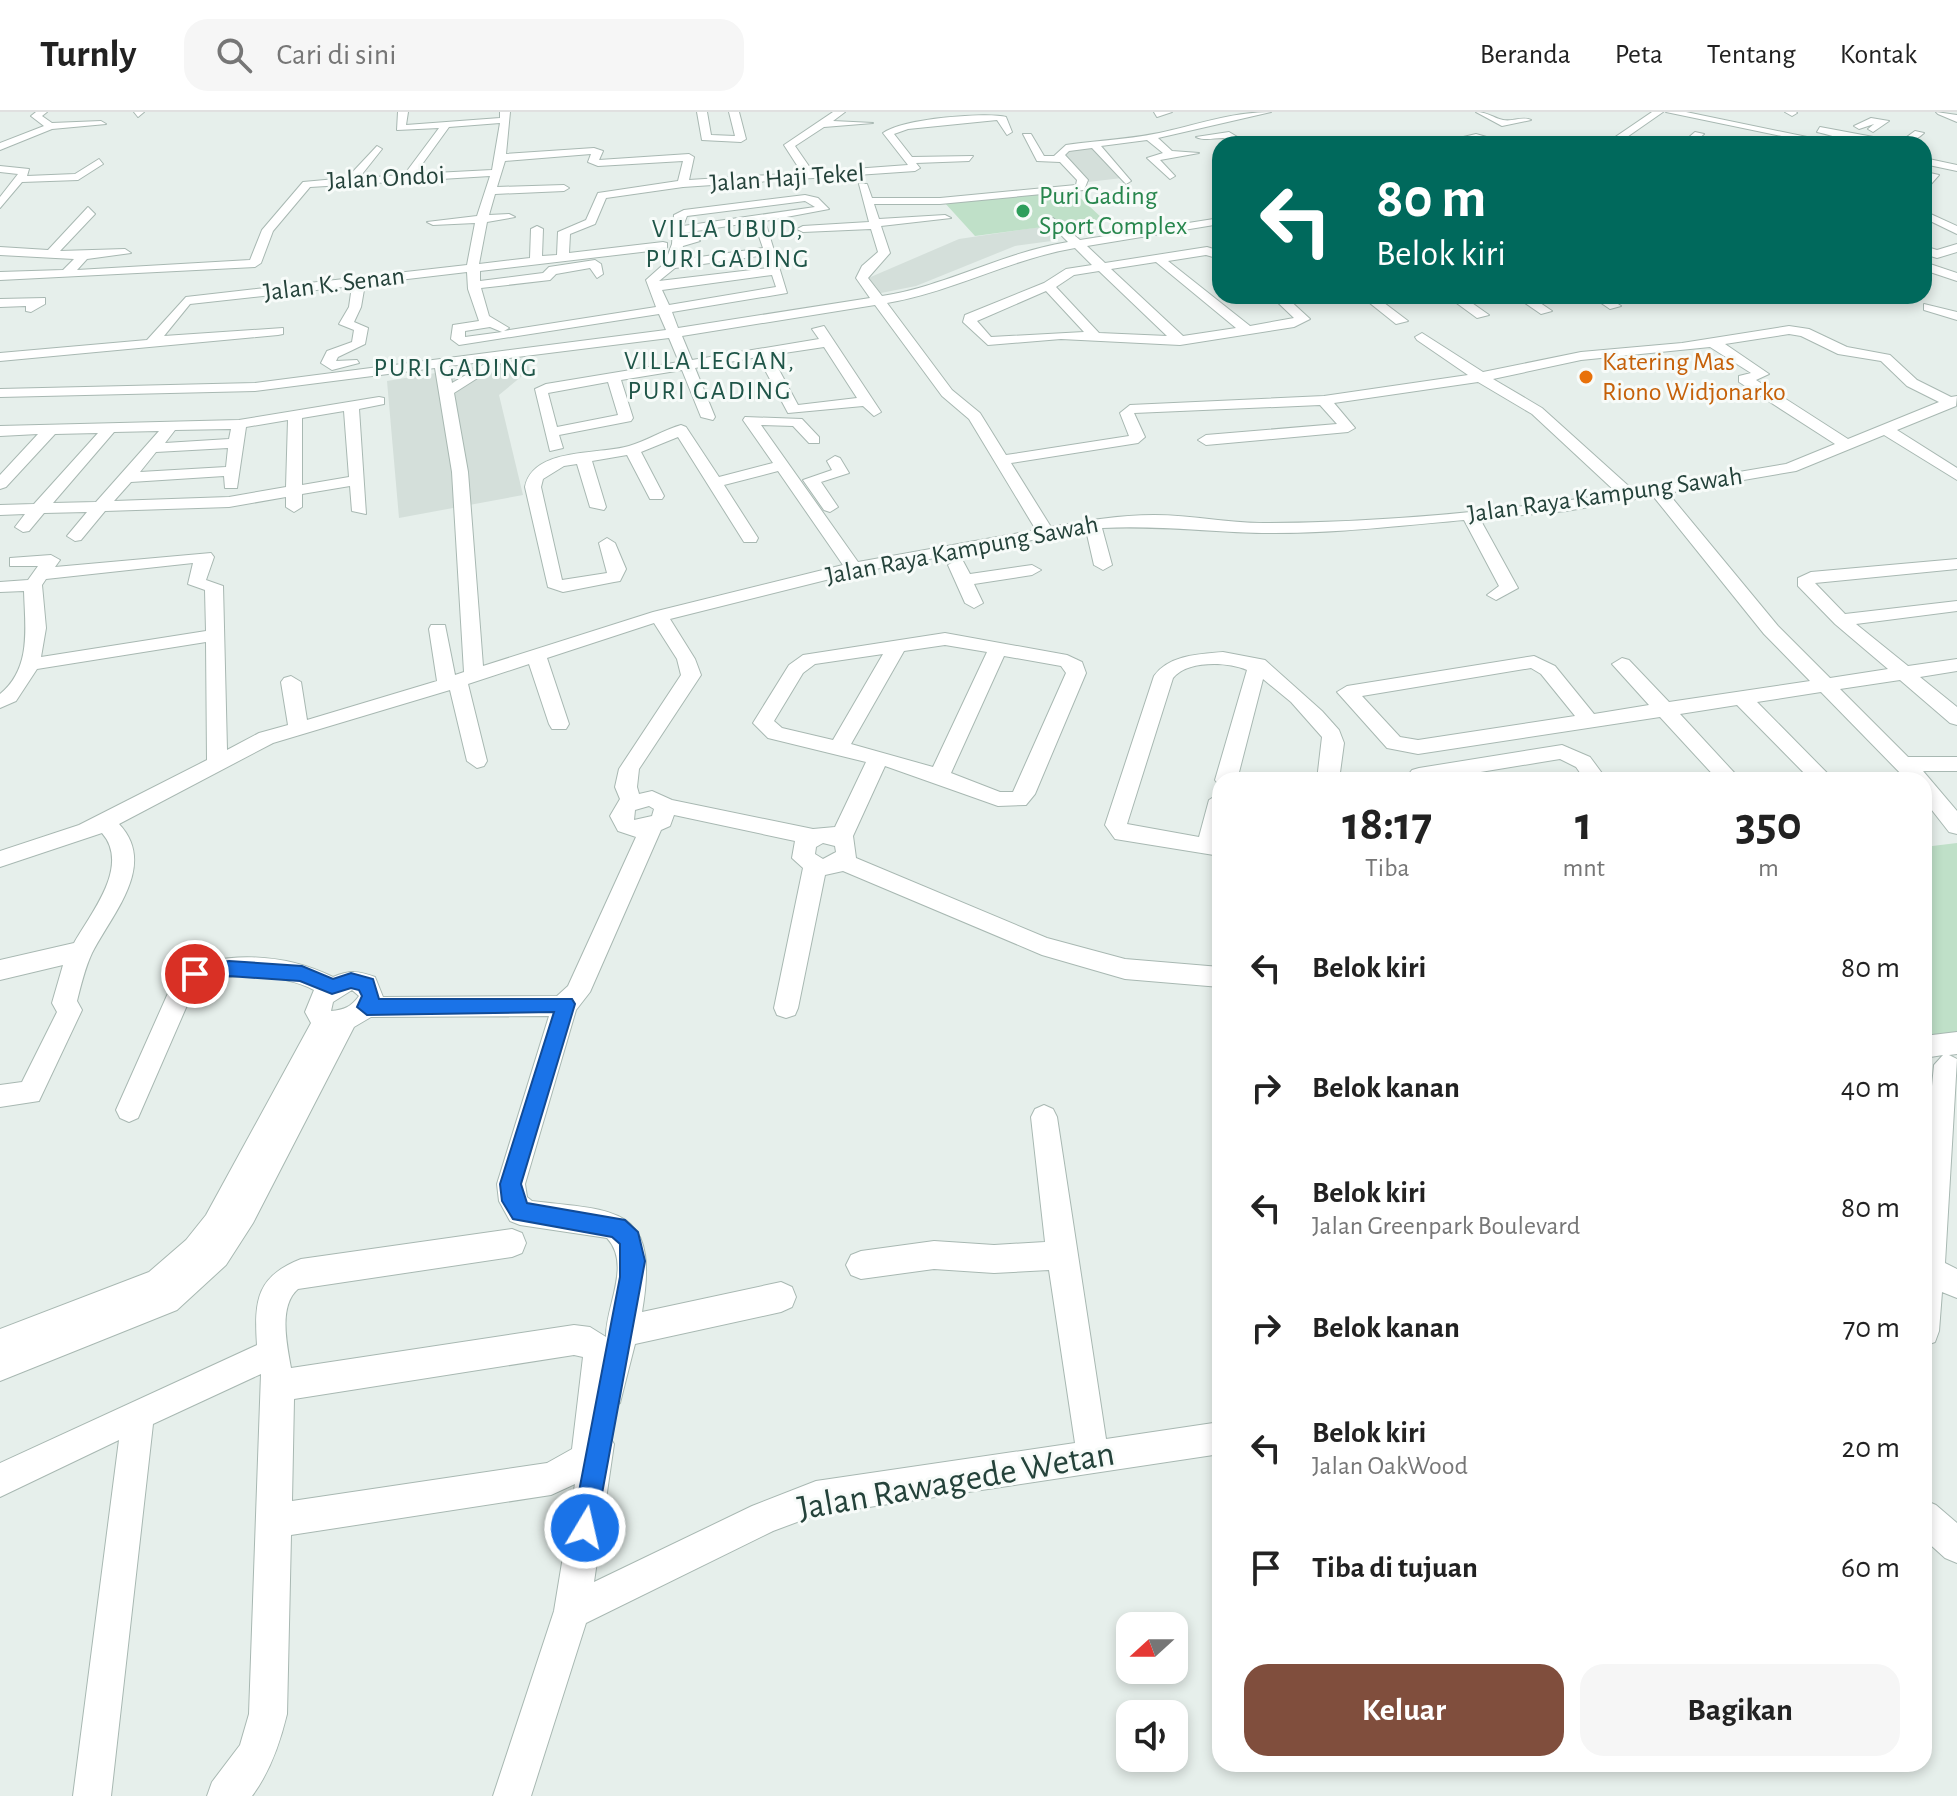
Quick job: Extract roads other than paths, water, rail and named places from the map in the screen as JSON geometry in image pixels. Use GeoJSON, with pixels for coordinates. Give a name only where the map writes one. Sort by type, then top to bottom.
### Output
{"type":"FeatureCollection","features":[{"type":"Feature","properties":{"kind":"street"},"geometry":{"type":"LineString","coordinates":[[42,112],[36,116],[50,126]]}},
{"type":"Feature","properties":{"kind":"street"},"geometry":{"type":"LineString","coordinates":[[403,112],[400,128],[505,116],[507,133],[480,220],[472,269],[483,318],[517,331]]}},
{"type":"Feature","properties":{"kind":"street"},"geometry":{"type":"LineString","coordinates":[[702,112],[706,138],[716,140],[741,139],[734,112]]}},
{"type":"Feature","properties":{"kind":"street"},"geometry":{"type":"LineString","coordinates":[[810,176],[788,148],[840,112]]}},
{"type":"Feature","properties":{"kind":"street"},"geometry":{"type":"LineString","coordinates":[[904,112],[906,126],[977,115],[1001,117],[1007,132]]}},
{"type":"Feature","properties":{"kind":"street"},"geometry":{"type":"LineString","coordinates":[[1098,149],[1170,134],[1191,122],[1266,112]]}},
{"type":"Feature","properties":{"kind":"street"},"geometry":{"type":"LineString","coordinates":[[1481,112],[1502,123],[1526,120]]}},
{"type":"Feature","properties":{"kind":"street"},"geometry":{"type":"LineString","coordinates":[[1622,136],[1658,112]]}},
{"type":"Feature","properties":{"kind":"street"},"geometry":{"type":"LineString","coordinates":[[1671,112],[1797,136]]}},
{"type":"Feature","properties":{"kind":"street"},"geometry":{"type":"LineString","coordinates":[[1706,112],[1737,125]]}},
{"type":"Feature","properties":{"kind":"street"},"geometry":{"type":"LineString","coordinates":[[1941,112],[1957,119]]}},
{"type":"Feature","properties":{"kind":"street"},"geometry":{"type":"LineString","coordinates":[[1834,121],[1903,136]]}},
{"type":"Feature","properties":{"kind":"street"},"geometry":{"type":"LineString","coordinates":[[823,124],[868,123]]}},
{"type":"Feature","properties":{"kind":"street"},"geometry":{"type":"LineString","coordinates":[[0,147],[50,126],[101,124]]}},
{"type":"Feature","properties":{"kind":"street"},"geometry":{"type":"LineString","coordinates":[[408,177],[446,125]]}},
{"type":"Feature","properties":{"kind":"street","name":"Jalan Haji Tekel"},"geometry":{"type":"LineString","coordinates":[[563,258],[564,232],[591,222],[600,196],[683,184],[846,173],[912,164],[906,147],[888,133],[906,126]]}},
{"type":"Feature","properties":{"kind":"street"},"geometry":{"type":"LineString","coordinates":[[1810,128],[1854,136]]}},
{"type":"Feature","properties":{"kind":"street"},"geometry":{"type":"LineString","coordinates":[[1680,130],[1708,136]]}},
{"type":"Feature","properties":{"kind":"street"},"geometry":{"type":"LineString","coordinates":[[1766,136],[1772,131]]}},
{"type":"Feature","properties":{"kind":"street"},"geometry":{"type":"LineString","coordinates":[[1170,134],[1179,139],[1212,137]]}},
{"type":"Feature","properties":{"kind":"street"},"geometry":{"type":"LineString","coordinates":[[869,201],[940,201],[1061,191],[1084,186],[1079,175],[1061,159],[1041,159],[1027,136]]}},
{"type":"Feature","properties":{"kind":"street"},"geometry":{"type":"LineString","coordinates":[[1150,137],[1170,154]]}},
{"type":"Feature","properties":{"kind":"street"},"geometry":{"type":"LineString","coordinates":[[1198,138],[1212,148]]}},
{"type":"Feature","properties":{"kind":"street"},"geometry":{"type":"LineString","coordinates":[[1061,159],[1061,151],[1066,148],[1098,149],[1128,144]]}},
{"type":"Feature","properties":{"kind":"street"},"geometry":{"type":"LineString","coordinates":[[351,180],[377,149]]}},
{"type":"Feature","properties":{"kind":"street"},"geometry":{"type":"LineString","coordinates":[[1098,149],[1119,155]]}},
{"type":"Feature","properties":{"kind":"street"},"geometry":{"type":"LineString","coordinates":[[1098,149],[1129,178]]}},
{"type":"Feature","properties":{"kind":"street"},"geometry":{"type":"LineString","coordinates":[[500,158],[594,151],[598,151],[593,162],[598,163],[689,157],[683,184]]}},
{"type":"Feature","properties":{"kind":"street"},"geometry":{"type":"LineString","coordinates":[[1170,176],[1152,158],[1194,153]]}},
{"type":"Feature","properties":{"kind":"street"},"geometry":{"type":"LineString","coordinates":[[1932,166],[1948,153]]}},
{"type":"Feature","properties":{"kind":"street"},"geometry":{"type":"LineString","coordinates":[[912,164],[969,158]]}},
{"type":"Feature","properties":{"kind":"street"},"geometry":{"type":"LineString","coordinates":[[1,169],[21,161]]}},
{"type":"Feature","properties":{"kind":"street"},"geometry":{"type":"LineString","coordinates":[[22,179],[78,177],[99,162]]}},
{"type":"Feature","properties":{"kind":"street"},"geometry":{"type":"LineString","coordinates":[[912,164],[931,182]]}},
{"type":"Feature","properties":{"kind":"street"},"geometry":{"type":"LineString","coordinates":[[1113,166],[1128,165]]}},
{"type":"Feature","properties":{"kind":"street"},"geometry":{"type":"LineString","coordinates":[[1932,168],[1957,168]]}},
{"type":"Feature","properties":{"kind":"street"},"geometry":{"type":"LineString","coordinates":[[0,205],[25,171],[1,169]]}},
{"type":"Feature","properties":{"kind":"street"},"geometry":{"type":"LineString","coordinates":[[1932,169],[1957,180]]}},
{"type":"Feature","properties":{"kind":"street","name":"Jalan Ondoi"},"geometry":{"type":"LineString","coordinates":[[228,265],[259,260],[268,230],[301,187],[351,180],[494,173]]}},
{"type":"Feature","properties":{"kind":"street"},"geometry":{"type":"LineString","coordinates":[[846,173],[862,184],[884,253],[866,269],[862,278],[947,393],[975,416],[1045,531]]}},
{"type":"Feature","properties":{"kind":"street"},"geometry":{"type":"LineString","coordinates":[[489,191],[564,188]]}},
{"type":"Feature","properties":{"kind":"street"},"geometry":{"type":"LineString","coordinates":[[671,265],[678,237],[678,217],[684,213],[805,198],[812,199],[823,209],[761,226],[678,237]]}},
{"type":"Feature","properties":{"kind":"street"},"geometry":{"type":"LineString","coordinates":[[51,254],[89,214],[88,210]]}},
{"type":"Feature","properties":{"kind":"street"},"geometry":{"type":"LineString","coordinates":[[433,222],[509,217]]}},
{"type":"Feature","properties":{"kind":"street"},"geometry":{"type":"LineString","coordinates":[[803,229],[945,218]]}},
{"type":"Feature","properties":{"kind":"street"},"geometry":{"type":"LineString","coordinates":[[1932,218],[1957,231]]}},
{"type":"Feature","properties":{"kind":"street"},"geometry":{"type":"LineString","coordinates":[[1053,221],[1098,267],[1180,341]]}},
{"type":"Feature","properties":{"kind":"street"},"geometry":{"type":"LineString","coordinates":[[0,393],[255,387],[387,367],[509,356],[674,333],[927,291],[1025,254],[1074,243],[1212,222]]}},
{"type":"Feature","properties":{"kind":"street"},"geometry":{"type":"LineString","coordinates":[[491,323],[458,328],[458,339],[464,342],[555,321],[662,311],[783,290],[767,251],[761,226]]}},
{"type":"Feature","properties":{"kind":"street"},"geometry":{"type":"LineString","coordinates":[[536,261],[537,229]]}},
{"type":"Feature","properties":{"kind":"street"},"geometry":{"type":"LineString","coordinates":[[0,248],[17,239]]}},
{"type":"Feature","properties":{"kind":"street","name":"Jalan K. Senan"},"geometry":{"type":"LineString","coordinates":[[196,300],[663,246]]}},
{"type":"Feature","properties":{"kind":"street"},"geometry":{"type":"LineString","coordinates":[[0,248],[84,256],[125,253]]}},
{"type":"Feature","properties":{"kind":"street"},"geometry":{"type":"LineString","coordinates":[[1932,252],[1957,248]]}},
{"type":"Feature","properties":{"kind":"street"},"geometry":{"type":"LineString","coordinates":[[708,417],[662,311],[655,275],[671,265],[767,251]]}},
{"type":"Feature","properties":{"kind":"street"},"geometry":{"type":"LineString","coordinates":[[1212,253],[1070,272],[1048,286],[969,320],[983,339],[1028,340],[1094,335],[1180,341],[1303,319],[1286,304]]}},
{"type":"Feature","properties":{"kind":"street"},"geometry":{"type":"LineString","coordinates":[[55,288],[84,256]]}},
{"type":"Feature","properties":{"kind":"street"},"geometry":{"type":"LineString","coordinates":[[1159,259],[1212,302]]}},
{"type":"Feature","properties":{"kind":"street"},"geometry":{"type":"LineString","coordinates":[[553,290],[549,271],[595,264],[597,274]]}},
{"type":"Feature","properties":{"kind":"street"},"geometry":{"type":"LineString","coordinates":[[0,276],[228,265]]}},
{"type":"Feature","properties":{"kind":"street","name":"Jalan K. Senan"},"geometry":{"type":"LineString","coordinates":[[217,276],[228,265]]}},
{"type":"Feature","properties":{"kind":"street"},"geometry":{"type":"LineString","coordinates":[[1932,269],[1957,277]]}},
{"type":"Feature","properties":{"kind":"street"},"geometry":{"type":"LineString","coordinates":[[655,287],[774,271]]}},
{"type":"Feature","properties":{"kind":"street"},"geometry":{"type":"LineString","coordinates":[[476,285],[550,276]]}},
{"type":"Feature","properties":{"kind":"street"},"geometry":{"type":"LineString","coordinates":[[359,281],[355,307],[346,324],[361,328],[358,344],[332,354],[328,363],[332,366],[386,359],[387,367]]}},
{"type":"Feature","properties":{"kind":"street"},"geometry":{"type":"LineString","coordinates":[[1048,286],[1094,335]]}},
{"type":"Feature","properties":{"kind":"street"},"geometry":{"type":"LineString","coordinates":[[155,341],[182,303],[196,300],[206,288]]}},
{"type":"Feature","properties":{"kind":"street"},"geometry":{"type":"LineString","coordinates":[[0,303],[40,301],[31,308]]}},
{"type":"Feature","properties":{"kind":"street"},"geometry":{"type":"LineString","coordinates":[[604,303],[608,318]]}},
{"type":"Feature","properties":{"kind":"street"},"geometry":{"type":"LineString","coordinates":[[1215,304],[1248,331]]}},
{"type":"Feature","properties":{"kind":"street"},"geometry":{"type":"LineString","coordinates":[[1378,304],[1401,321]]}},
{"type":"Feature","properties":{"kind":"street"},"geometry":{"type":"LineString","coordinates":[[1465,304],[1482,315]]}},
{"type":"Feature","properties":{"kind":"street"},"geometry":{"type":"LineString","coordinates":[[1534,304],[1546,311]]}},
{"type":"Feature","properties":{"kind":"street"},"geometry":{"type":"LineString","coordinates":[[1611,304],[1615,306]]}},
{"type":"Feature","properties":{"kind":"street"},"geometry":{"type":"LineString","coordinates":[[996,307],[1007,318]]}},
{"type":"Feature","properties":{"kind":"street"},"geometry":{"type":"LineString","coordinates":[[1929,307],[1957,316]]}},
{"type":"Feature","properties":{"kind":"street"},"geometry":{"type":"LineString","coordinates":[[763,353],[793,410],[870,407],[815,324]]}},
{"type":"Feature","properties":{"kind":"street"},"geometry":{"type":"LineString","coordinates":[[1017,329],[1028,340]]}},
{"type":"Feature","properties":{"kind":"street"},"geometry":{"type":"LineString","coordinates":[[1001,460],[1133,440],[1137,437],[1127,413],[1130,409],[1324,400],[1481,377],[1581,356],[1796,330],[1843,351],[1885,358],[1912,383],[1951,408]]}},
{"type":"Feature","properties":{"kind":"street"},"geometry":{"type":"LineString","coordinates":[[0,357],[278,331]]}},
{"type":"Feature","properties":{"kind":"street"},"geometry":{"type":"LineString","coordinates":[[1422,337],[1537,411],[1628,494]]}},
{"type":"Feature","properties":{"kind":"street"},"geometry":{"type":"LineString","coordinates":[[613,377],[626,418],[553,440],[542,390],[613,377],[827,342]]}},
{"type":"Feature","properties":{"kind":"street"},"geometry":{"type":"LineString","coordinates":[[1712,342],[1762,374],[1744,379],[1847,445]]}},
{"type":"Feature","properties":{"kind":"street"},"geometry":{"type":"LineString","coordinates":[[446,392],[509,356]]}},
{"type":"Feature","properties":{"kind":"street"},"geometry":{"type":"LineString","coordinates":[[441,361],[460,472],[460,680]]}},
{"type":"Feature","properties":{"kind":"street"},"geometry":{"type":"LineString","coordinates":[[17,392],[38,368]]}},
{"type":"Feature","properties":{"kind":"street"},"geometry":{"type":"LineString","coordinates":[[1206,440],[1348,428],[1324,400]]}},
{"type":"Feature","properties":{"kind":"street"},"geometry":{"type":"LineString","coordinates":[[0,431],[239,424],[379,401]]}},
{"type":"Feature","properties":{"kind":"street"},"geometry":{"type":"LineString","coordinates":[[351,406],[360,511]]}},
{"type":"Feature","properties":{"kind":"street","name":"Jalan Raya Kampung Sawah"},"geometry":{"type":"LineString","coordinates":[[0,859],[105,822],[217,761],[298,728],[659,616],[862,566],[1093,524],[1155,520],[1291,528],[1551,508],[1790,468],[1885,429],[1951,408]]}},
{"type":"Feature","properties":{"kind":"street"},"geometry":{"type":"LineString","coordinates":[[294,498],[295,415]]}},
{"type":"Feature","properties":{"kind":"street"},"geometry":{"type":"LineString","coordinates":[[814,440],[797,422],[750,420],[781,466],[862,566]]}},
{"type":"Feature","properties":{"kind":"street"},"geometry":{"type":"LineString","coordinates":[[228,507],[239,424]]}},
{"type":"Feature","properties":{"kind":"street"},"geometry":{"type":"LineString","coordinates":[[75,536],[130,477],[171,426]]}},
{"type":"Feature","properties":{"kind":"street"},"geometry":{"type":"LineString","coordinates":[[23,527],[109,429]]}},
{"type":"Feature","properties":{"kind":"street"},"geometry":{"type":"LineString","coordinates":[[1885,429],[1957,475]]}},
{"type":"Feature","properties":{"kind":"street"},"geometry":{"type":"LineString","coordinates":[[0,484],[50,430]]}},
{"type":"Feature","properties":{"kind":"street"},"geometry":{"type":"LineString","coordinates":[[607,543],[617,569],[614,577],[557,586],[532,481],[552,465],[632,450],[681,430],[750,538]]}},
{"type":"Feature","properties":{"kind":"street"},"geometry":{"type":"LineString","coordinates":[[154,448],[237,443]]}},
{"type":"Feature","properties":{"kind":"street"},"geometry":{"type":"LineString","coordinates":[[632,450],[656,496]]}},
{"type":"Feature","properties":{"kind":"street"},"geometry":{"type":"LineString","coordinates":[[584,460],[598,507]]}},
{"type":"Feature","properties":{"kind":"street"},"geometry":{"type":"LineString","coordinates":[[835,461],[841,473],[811,480],[862,566]]}},
{"type":"Feature","properties":{"kind":"street"},"geometry":{"type":"LineString","coordinates":[[715,483],[781,466]]}},
{"type":"Feature","properties":{"kind":"street"},"geometry":{"type":"LineString","coordinates":[[130,477],[233,471]]}},
{"type":"Feature","properties":{"kind":"street"},"geometry":{"type":"LineString","coordinates":[[0,510],[157,505],[228,507],[294,498],[357,480]]}},
{"type":"Feature","properties":{"kind":"street"},"geometry":{"type":"LineString","coordinates":[[1656,489],[1771,630],[1757,634],[1816,685],[1855,729],[1883,742],[1912,772],[1957,764]]}},
{"type":"Feature","properties":{"kind":"street"},"geometry":{"type":"LineString","coordinates":[[139,528],[157,505]]}},
{"type":"Feature","properties":{"kind":"street"},"geometry":{"type":"LineString","coordinates":[[1470,515],[1509,588],[1496,595]]}},
{"type":"Feature","properties":{"kind":"street"},"geometry":{"type":"LineString","coordinates":[[1093,524],[1103,565]]}},
{"type":"Feature","properties":{"kind":"street"},"geometry":{"type":"LineString","coordinates":[[963,580],[1026,564],[1011,537]]}},
{"type":"Feature","properties":{"kind":"street"},"geometry":{"type":"LineString","coordinates":[[950,548],[974,603]]}},
{"type":"Feature","properties":{"kind":"street"},"geometry":{"type":"LineString","coordinates":[[0,587],[205,557],[199,568],[197,584],[214,586],[217,761]]}},
{"type":"Feature","properties":{"kind":"street"},"geometry":{"type":"LineString","coordinates":[[0,702],[14,695],[28,665],[36,619],[35,582],[51,560],[16,562]]}},
{"type":"Feature","properties":{"kind":"street"},"geometry":{"type":"LineString","coordinates":[[1957,564],[1805,579],[1807,588],[1841,620],[1957,718]]}},
{"type":"Feature","properties":{"kind":"street"},"geometry":{"type":"LineString","coordinates":[[35,582],[154,578]]}},
{"type":"Feature","properties":{"kind":"street"},"geometry":{"type":"LineString","coordinates":[[1841,620],[1957,606]]}},
{"type":"Feature","properties":{"kind":"street"},"geometry":{"type":"LineString","coordinates":[[632,802],[626,787],[629,769],[691,675],[686,659],[659,616]]}},
{"type":"Feature","properties":{"kind":"street"},"geometry":{"type":"LineString","coordinates":[[438,629],[460,680],[477,761]]}},
{"type":"Feature","properties":{"kind":"street"},"geometry":{"type":"LineString","coordinates":[[28,665],[214,635]]}},
{"type":"Feature","properties":{"kind":"street"},"geometry":{"type":"LineString","coordinates":[[945,639],[998,649],[1067,661],[1075,666],[1076,673],[1024,794],[1012,802],[940,774],[840,746],[775,733],[763,723],[796,669],[810,659],[856,655],[898,645],[945,639]]}},
{"type":"Feature","properties":{"kind":"street"},"geometry":{"type":"LineString","coordinates":[[840,746],[898,645]]}},
{"type":"Feature","properties":{"kind":"street"},"geometry":{"type":"LineString","coordinates":[[940,774],[998,649]]}},
{"type":"Feature","properties":{"kind":"street"},"geometry":{"type":"LineString","coordinates":[[536,655],[559,724]]}},
{"type":"Feature","properties":{"kind":"street"},"geometry":{"type":"LineString","coordinates":[[1212,848],[1123,833],[1116,825],[1167,671],[1178,665],[1207,661],[1258,664],[1275,675],[1332,735],[1334,743],[1329,772]]}},
{"type":"Feature","properties":{"kind":"street"},"geometry":{"type":"LineString","coordinates":[[1588,719],[1548,670],[1534,662],[1347,692],[1394,743],[1405,747],[1957,665]]}},
{"type":"Feature","properties":{"kind":"street"},"geometry":{"type":"LineString","coordinates":[[1228,772],[1258,664]]}},
{"type":"Feature","properties":{"kind":"street"},"geometry":{"type":"LineString","coordinates":[[1622,664],[1723,772]]}},
{"type":"Feature","properties":{"kind":"street"},"geometry":{"type":"LineString","coordinates":[[291,682],[298,728]]}},
{"type":"Feature","properties":{"kind":"street"},"geometry":{"type":"LineString","coordinates":[[1741,697],[1815,772]]}},
{"type":"Feature","properties":{"kind":"street"},"geometry":{"type":"LineString","coordinates":[[1498,771],[1562,752],[1583,762],[1590,772]]}},
{"type":"Feature","properties":{"kind":"street"},"geometry":{"type":"LineString","coordinates":[[786,1008],[827,848],[871,755]]}},
{"type":"Feature","properties":{"kind":"street"},"geometry":{"type":"LineString","coordinates":[[1940,797],[1957,826]]}},
{"type":"Feature","properties":{"kind":"street"},"geometry":{"type":"LineString","coordinates":[[512,1796],[572,1611],[598,1445],[634,1261],[630,1239],[618,1228],[520,1212],[513,1201],[511,1184],[565,1004],[578,992],[654,821],[652,798],[632,802],[623,810],[622,821],[654,821],[827,848],[1095,947],[1147,957],[1212,963]]}},
{"type":"Feature","properties":{"kind":"street"},"geometry":{"type":"LineString","coordinates":[[352,1012],[530,999],[564,991],[654,821]]}},
{"type":"Feature","properties":{"kind":"street"},"geometry":{"type":"LineString","coordinates":[[0,1096],[30,1093],[70,1010],[64,1003],[81,951],[116,894],[124,858],[119,833],[105,822]]}},
{"type":"Feature","properties":{"kind":"street"},"geometry":{"type":"LineString","coordinates":[[827,848],[1042,946],[1125,969],[1212,976]]}},
{"type":"Feature","properties":{"kind":"street"},"geometry":{"type":"LineString","coordinates":[[0,970],[81,951]]}},
{"type":"Feature","properties":{"kind":"street"},"geometry":{"type":"LineString","coordinates":[[129,1110],[186,980],[195,974],[229,968],[302,974],[332,987]]}},
{"type":"Feature","properties":{"kind":"street"},"geometry":{"type":"LineString","coordinates":[[0,1365],[166,1300],[189,1283],[216,1255],[243,1214],[352,1012],[366,984],[351,980],[332,987],[319,999],[317,1012],[352,1012],[565,1004]]}},
{"type":"Feature","properties":{"kind":"street"},"geometry":{"type":"LineString","coordinates":[[0,1344],[159,1283],[177,1269],[216,1225],[352,1012]]}},
{"type":"Feature","properties":{"kind":"street"},"geometry":{"type":"LineString","coordinates":[[1932,1245],[1946,1060]]}},
{"type":"Feature","properties":{"kind":"street"},"geometry":{"type":"LineString","coordinates":[[1044,1117],[1061,1255],[1093,1457]]}},
{"type":"Feature","properties":{"kind":"street"},"geometry":{"type":"LineString","coordinates":[[226,1796],[242,1782],[261,1746],[268,1714],[276,1292],[285,1281],[301,1273],[512,1243]]}},
{"type":"Feature","properties":{"kind":"street"},"geometry":{"type":"LineString","coordinates":[[861,1265],[934,1255],[994,1259],[1061,1255]]}},
{"type":"Feature","properties":{"kind":"street"},"geometry":{"type":"LineString","coordinates":[[1932,1272],[1957,1284]]}},
{"type":"Feature","properties":{"kind":"street"},"geometry":{"type":"LineString","coordinates":[[621,1332],[781,1297]]}},
{"type":"Feature","properties":{"kind":"street"},"geometry":{"type":"LineString","coordinates":[[0,1480],[138,1414],[275,1370],[574,1340],[590,1342],[599,1352],[587,1459],[570,1471],[551,1479],[274,1521]]}},
{"type":"Feature","properties":{"kind":"street"},"geometry":{"type":"LineString","coordinates":[[92,1796],[138,1414]]}},
{"type":"Feature","properties":{"kind":"street","name":"Jalan Rawagede Wetan"},"geometry":{"type":"LineString","coordinates":[[572,1611],[764,1518],[816,1498],[1212,1439]]}},
{"type":"Feature","properties":{"kind":"street"},"geometry":{"type":"LineString","coordinates":[[1932,1524],[1957,1546]]}},
{"type":"Feature","properties":{"kind":"place","name":"Puri Gading Sport Complex"},"geometry":{"type":"Point","coordinates":[1023,211]}},
{"type":"Feature","properties":{"kind":"place","name":"Katering Mas Riono Widjonarko"},"geometry":{"type":"Point","coordinates":[1586,377]}},
{"type":"Feature","properties":{"kind":"district","name":"VILLA UBUD, PURI GADING"},"geometry":{"type":"Point","coordinates":[728,244]}},
{"type":"Feature","properties":{"kind":"district","name":"PURI GADING"},"geometry":{"type":"Point","coordinates":[456,368]}},
{"type":"Feature","properties":{"kind":"district","name":"VILLA LEGIAN, PURI GADING"},"geometry":{"type":"Point","coordinates":[710,376]}}]}
